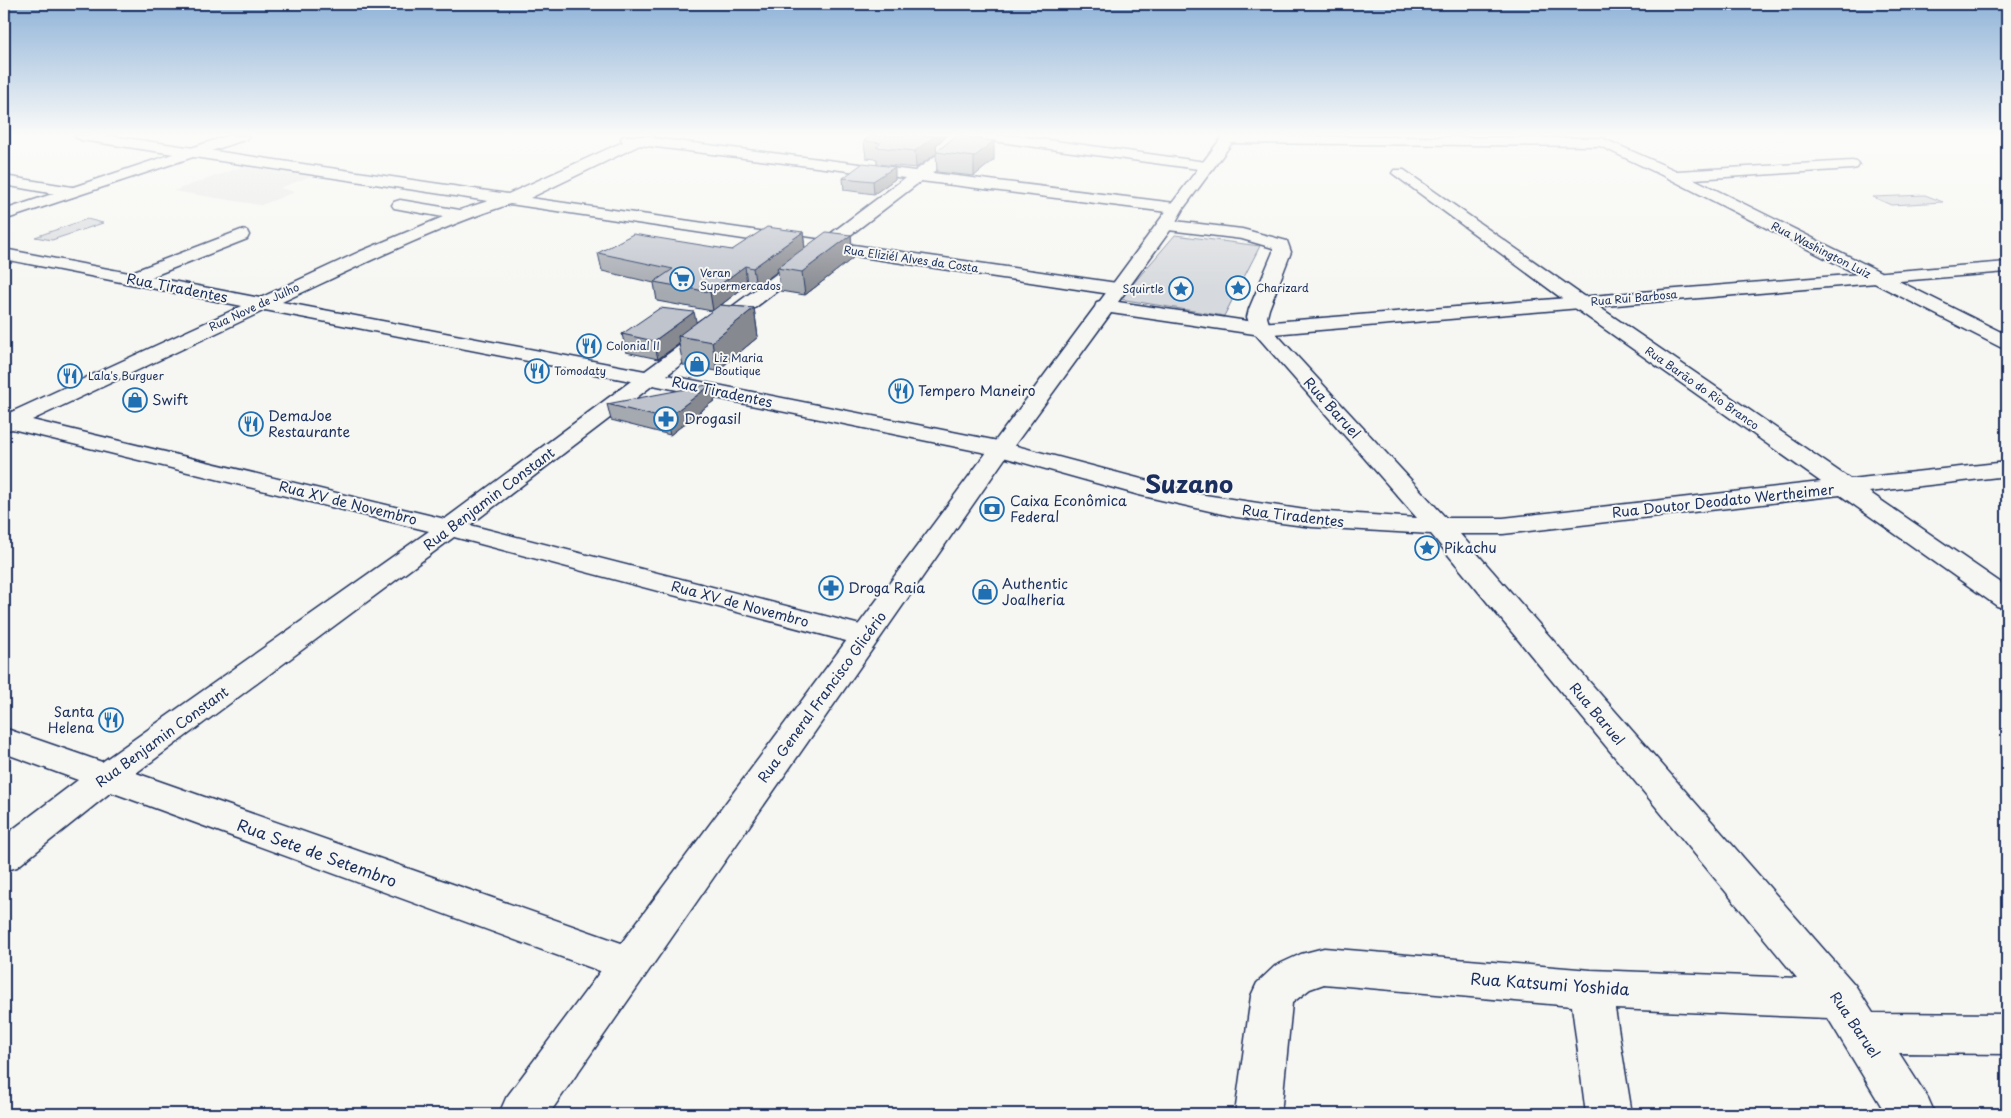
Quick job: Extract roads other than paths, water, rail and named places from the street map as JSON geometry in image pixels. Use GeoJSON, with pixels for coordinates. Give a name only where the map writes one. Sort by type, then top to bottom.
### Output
{"type":"FeatureCollection","features":[{"type":"Feature","properties":{"kind":"street"},"geometry":{"type":"LineString","coordinates":[[50,188],[72,192]]}},
{"type":"Feature","properties":{"kind":"street"},"geometry":{"type":"LineString","coordinates":[[4,215],[84,188]]}},
{"type":"Feature","properties":{"kind":"street","name":"Rua Eliziél Alves da Costa"},"geometry":{"type":"LineString","coordinates":[[432,188],[1117,289]]}},
{"type":"Feature","properties":{"kind":"street","name":"Rua Nove de Julho"},"geometry":{"type":"LineString","coordinates":[[6,422],[261,304],[461,215],[537,188]]}},
{"type":"Feature","properties":{"kind":"street","name":"Rua Benjamin Constant"},"geometry":{"type":"LineString","coordinates":[[4,856],[106,777],[450,528],[822,246],[902,188]]}},
{"type":"Feature","properties":{"kind":"street"},"geometry":{"type":"LineString","coordinates":[[1010,188],[1175,208]]}},
{"type":"Feature","properties":{"kind":"street","name":"Rua General Francisco Glicério"},"geometry":{"type":"LineString","coordinates":[[522,1114],[1000,449],[1104,306],[1166,225],[1175,208],[1190,188]]}},
{"type":"Feature","properties":{"kind":"street","name":"Rua Barão do Rio Branco"},"geometry":{"type":"LineString","coordinates":[[1420,188],[1579,302],[2007,600]]}},
{"type":"Feature","properties":{"kind":"street","name":"Rua Washington Luiz"},"geometry":{"type":"LineString","coordinates":[[1699,188],[1874,278],[2007,343]]}},
{"type":"Feature","properties":{"kind":"street"},"geometry":{"type":"LineString","coordinates":[[400,205],[461,215]]}},
{"type":"Feature","properties":{"kind":"street"},"geometry":{"type":"LineString","coordinates":[[1166,225],[1266,239],[1281,245],[1282,252],[1257,317],[1262,329]]}},
{"type":"Feature","properties":{"kind":"street"},"geometry":{"type":"LineString","coordinates":[[130,279],[241,235]]}},
{"type":"Feature","properties":{"kind":"street","name":"Rua Tiradentes"},"geometry":{"type":"LineString","coordinates":[[4,254],[651,377],[1000,449],[1136,488],[1242,510],[1361,524],[1439,527]]}},
{"type":"Feature","properties":{"kind":"street","name":"Rua Rui Barbosa"},"geometry":{"type":"LineString","coordinates":[[1104,306],[1262,329],[2007,266]]}},
{"type":"Feature","properties":{"kind":"street","name":"Rua Baruel"},"geometry":{"type":"LineString","coordinates":[[1262,329],[1439,527],[1850,1016],[1912,1114]]}},
{"type":"Feature","properties":{"kind":"street","name":"Rua XV de Novembro"},"geometry":{"type":"LineString","coordinates":[[6,422],[450,528],[865,636]]}},
{"type":"Feature","properties":{"kind":"street","name":"Rua Doutor Deodato Wertheimer"},"geometry":{"type":"LineString","coordinates":[[1439,527],[1503,526],[2007,469]]}},
{"type":"Feature","properties":{"kind":"street","name":"Rua Sete de Setembro"},"geometry":{"type":"LineString","coordinates":[[4,740],[630,964]]}},
{"type":"Feature","properties":{"kind":"street","name":"Rua Katsumi Yoshida"},"geometry":{"type":"LineString","coordinates":[[1258,1114],[1272,996],[1283,982],[1300,972],[1324,966],[1591,989],[2007,1034]]}},
{"type":"Feature","properties":{"kind":"street"},"geometry":{"type":"LineString","coordinates":[[1591,989],[1610,1114]]}},
{"type":"Feature","properties":{"kind":"place","name":"Veran Supermercados"},"geometry":{"type":"Point","coordinates":[682,279]}},
{"type":"Feature","properties":{"kind":"place","name":"Charizard"},"geometry":{"type":"Point","coordinates":[1238,288]}},
{"type":"Feature","properties":{"kind":"place","name":"Squirtle"},"geometry":{"type":"Point","coordinates":[1181,289]}},
{"type":"Feature","properties":{"kind":"place","name":"Colonial II"},"geometry":{"type":"Point","coordinates":[589,346]}},
{"type":"Feature","properties":{"kind":"place","name":"Liz Maria Boutique"},"geometry":{"type":"Point","coordinates":[697,364]}},
{"type":"Feature","properties":{"kind":"place","name":"Tomodaty"},"geometry":{"type":"Point","coordinates":[537,371]}},
{"type":"Feature","properties":{"kind":"place","name":"Lala's Burguer"},"geometry":{"type":"Point","coordinates":[70,376]}},
{"type":"Feature","properties":{"kind":"place","name":"Tempero Maneiro"},"geometry":{"type":"Point","coordinates":[901,391]}},
{"type":"Feature","properties":{"kind":"place","name":"Swift"},"geometry":{"type":"Point","coordinates":[135,400]}},
{"type":"Feature","properties":{"kind":"place","name":"Drogasil"},"geometry":{"type":"Point","coordinates":[666,419]}},
{"type":"Feature","properties":{"kind":"place","name":"DemaJoe Restaurante"},"geometry":{"type":"Point","coordinates":[251,424]}},
{"type":"Feature","properties":{"kind":"place","name":"Caixa Econômica Federal"},"geometry":{"type":"Point","coordinates":[992,509]}},
{"type":"Feature","properties":{"kind":"place","name":"Pikachu"},"geometry":{"type":"Point","coordinates":[1427,548]}},
{"type":"Feature","properties":{"kind":"place","name":"Droga Raia"},"geometry":{"type":"Point","coordinates":[831,588]}},
{"type":"Feature","properties":{"kind":"place","name":"Authentic Joalheria"},"geometry":{"type":"Point","coordinates":[985,592]}},
{"type":"Feature","properties":{"kind":"place","name":"Santa Helena"},"geometry":{"type":"Point","coordinates":[111,720]}},
{"type":"Feature","properties":{"kind":"district","name":"Suzano"},"geometry":{"type":"Point","coordinates":[1189,485]}}]}
